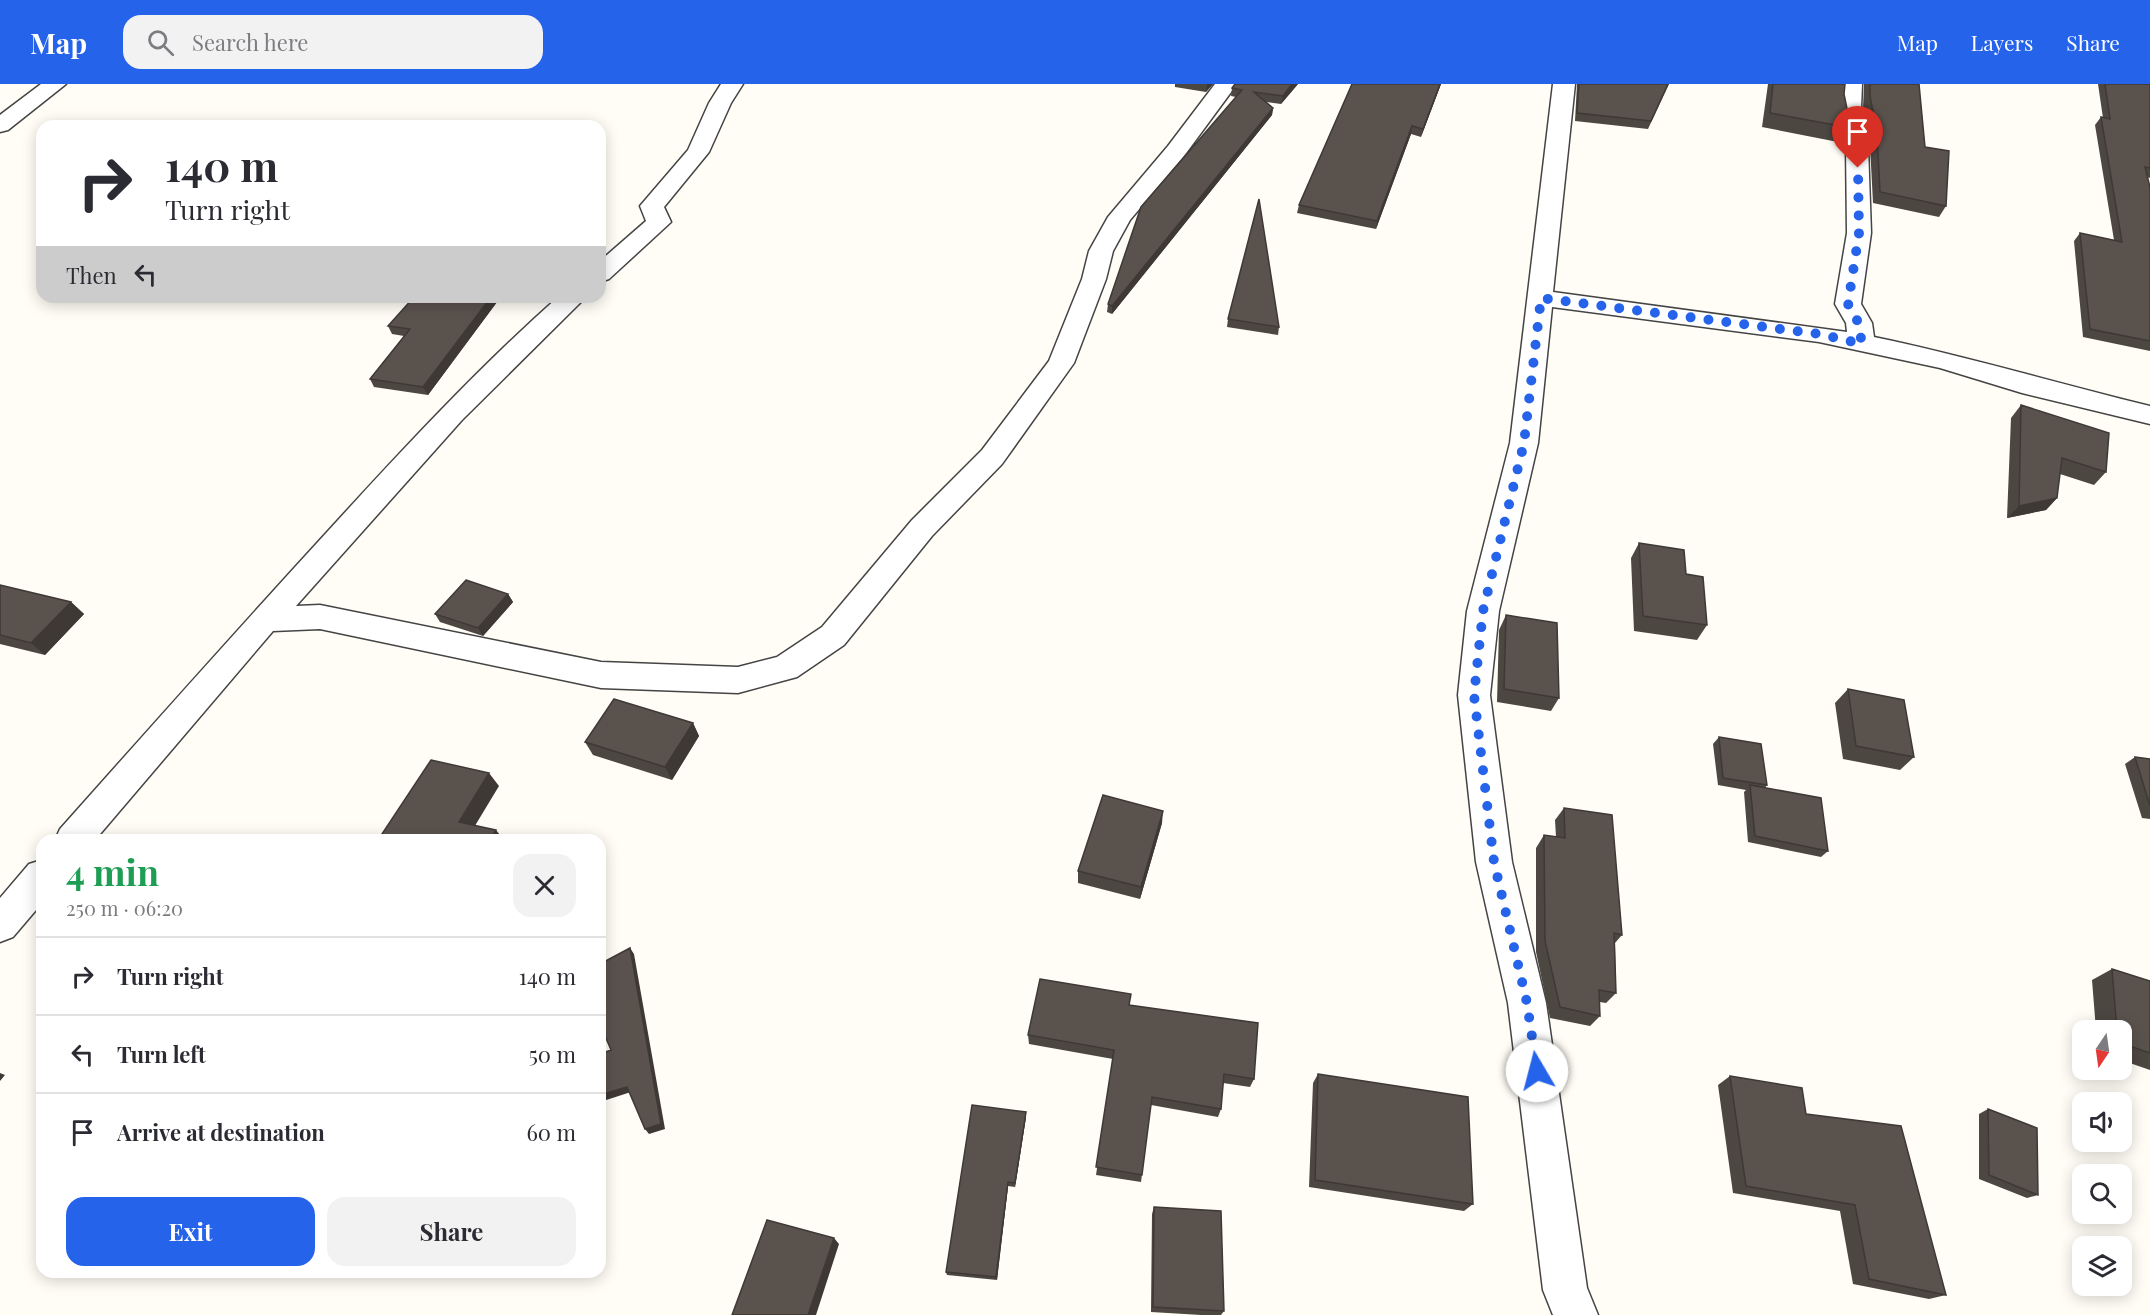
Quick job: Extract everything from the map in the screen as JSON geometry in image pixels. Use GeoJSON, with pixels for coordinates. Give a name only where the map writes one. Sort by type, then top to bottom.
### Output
{"type":"FeatureCollection","features":[{"type":"Feature","properties":{"kind":"street"},"geometry":{"type":"LineString","coordinates":[[0,125],[55,84]]}},
{"type":"Feature","properties":{"kind":"street"},"geometry":{"type":"LineString","coordinates":[[606,269],[659,222],[651,206],[698,152],[720,103],[732,84]]}},
{"type":"Feature","properties":{"kind":"street"},"geometry":{"type":"LineString","coordinates":[[265,619],[320,617],[601,675],[738,680],[786,668],[833,636],[922,528],[992,457],[1062,363],[1094,279],[1101,251],[1120,217],[1176,151],[1226,84]]}},
{"type":"Feature","properties":{"kind":"street"},"geometry":{"type":"LineString","coordinates":[[1564,84],[1524,443],[1483,611],[1474,695],[1494,862],[1527,1003],[1565,1290],[1576,1315]]}},
{"type":"Feature","properties":{"kind":"street"},"geometry":{"type":"LineString","coordinates":[[1851,84],[1850,108],[1857,146],[1859,233],[1848,304],[1858,322],[1862,344]]}},
{"type":"Feature","properties":{"kind":"street"},"geometry":{"type":"LineString","coordinates":[[1541,298],[1819,334],[1943,360],[2022,384],[2150,415]]}},
{"type":"Feature","properties":{"kind":"street"},"geometry":{"type":"LineString","coordinates":[[78,834],[265,619],[414,458],[446,418],[567,303]]}},
{"type":"Feature","properties":{"kind":"street"},"geometry":{"type":"LineString","coordinates":[[0,925],[36,883]]}},
{"type":"Feature","properties":{"kind":"building"},"geometry":{"type":"Polygon","coordinates":[[[1235,84],[1292,84],[1283,96],[1254,92],[1273,108],[1112,306],[1108,304],[1141,207],[1242,90],[1232,88],[1235,84]]]}},
{"type":"Feature","properties":{"kind":"building"},"geometry":{"type":"Polygon","coordinates":[[[1352,84],[1440,84],[1423,129],[1412,126],[1377,221],[1299,205],[1352,84]]]}},
{"type":"Feature","properties":{"kind":"building"},"geometry":{"type":"Polygon","coordinates":[[[1579,84],[1668,84],[1651,121],[1577,113],[1579,84]]]}},
{"type":"Feature","properties":{"kind":"building"},"geometry":{"type":"Polygon","coordinates":[[[1773,84],[1845,84],[1844,94],[1851,128],[1770,113],[1773,84]]]}},
{"type":"Feature","properties":{"kind":"building"},"geometry":{"type":"Polygon","coordinates":[[[1870,84],[1919,84],[1925,147],[1949,151],[1946,206],[1880,192],[1877,134],[1870,84]]]}},
{"type":"Feature","properties":{"kind":"building"},"geometry":{"type":"Polygon","coordinates":[[[2105,84],[2150,84],[2150,168],[2145,167],[2150,187],[2150,341],[2090,329],[2080,233],[2122,242],[2101,117],[2110,119],[2105,84]]]}},
{"type":"Feature","properties":{"kind":"building"},"geometry":{"type":"Polygon","coordinates":[[[1259,199],[1279,327],[1228,319],[1259,199]]]}},
{"type":"Feature","properties":{"kind":"building"},"geometry":{"type":"Polygon","coordinates":[[[409,303],[486,303],[423,387],[370,379],[410,329],[388,326],[409,303]]]}},
{"type":"Feature","properties":{"kind":"building"},"geometry":{"type":"Polygon","coordinates":[[[2021,405],[2109,433],[2106,472],[2062,458],[2057,498],[2019,506],[2021,405]]]}},
{"type":"Feature","properties":{"kind":"building"},"geometry":{"type":"Polygon","coordinates":[[[1639,543],[1684,550],[1686,574],[1703,577],[1707,625],[1643,616],[1639,543]]]}},
{"type":"Feature","properties":{"kind":"building"},"geometry":{"type":"Polygon","coordinates":[[[466,580],[508,594],[478,628],[435,614],[466,580]]]}},
{"type":"Feature","properties":{"kind":"building"},"geometry":{"type":"Polygon","coordinates":[[[0,585],[71,602],[31,643],[0,635],[0,585]]]}},
{"type":"Feature","properties":{"kind":"building"},"geometry":{"type":"Polygon","coordinates":[[[1506,615],[1557,623],[1559,698],[1504,689],[1506,615]]]}},
{"type":"Feature","properties":{"kind":"building"},"geometry":{"type":"Polygon","coordinates":[[[1848,689],[1904,700],[1914,757],[1856,746],[1848,689]]]}},
{"type":"Feature","properties":{"kind":"building"},"geometry":{"type":"Polygon","coordinates":[[[614,699],[693,723],[665,767],[585,742],[614,699]]]}},
{"type":"Feature","properties":{"kind":"building"},"geometry":{"type":"Polygon","coordinates":[[[1719,737],[1761,744],[1767,785],[1723,778],[1719,737]]]}},
{"type":"Feature","properties":{"kind":"building"},"geometry":{"type":"Polygon","coordinates":[[[2135,757],[2150,759],[2150,806],[2135,757]]]}},
{"type":"Feature","properties":{"kind":"building"},"geometry":{"type":"Polygon","coordinates":[[[431,760],[489,773],[459,822],[496,830],[494,834],[382,834],[431,760]]]}},
{"type":"Feature","properties":{"kind":"building"},"geometry":{"type":"Polygon","coordinates":[[[1750,785],[1821,798],[1828,851],[1755,836],[1750,785]]]}},
{"type":"Feature","properties":{"kind":"building"},"geometry":{"type":"Polygon","coordinates":[[[1103,795],[1163,811],[1141,887],[1078,871],[1103,795]]]}},
{"type":"Feature","properties":{"kind":"building"},"geometry":{"type":"Polygon","coordinates":[[[1564,808],[1612,815],[1622,935],[1614,933],[1616,993],[1599,990],[1600,1016],[1560,1007],[1545,941],[1544,835],[1565,838],[1564,808]]]}},
{"type":"Feature","properties":{"kind":"building"},"geometry":{"type":"Polygon","coordinates":[[[630,948],[661,1124],[645,1129],[627,1087],[606,1093],[606,1052],[611,1050],[606,1038],[606,961],[630,948]]]}},
{"type":"Feature","properties":{"kind":"building"},"geometry":{"type":"Polygon","coordinates":[[[2112,969],[2150,981],[2150,1053],[2132,1047],[2132,1020],[2116,1020],[2112,969]]]}},
{"type":"Feature","properties":{"kind":"building"},"geometry":{"type":"Polygon","coordinates":[[[1040,979],[1131,994],[1129,1005],[1258,1023],[1254,1079],[1224,1074],[1221,1109],[1152,1097],[1142,1175],[1096,1167],[1114,1050],[1028,1035],[1040,979]]]}},
{"type":"Feature","properties":{"kind":"building"},"geometry":{"type":"Polygon","coordinates":[[[1318,1074],[1468,1097],[1473,1204],[1315,1180],[1318,1074]]]}},
{"type":"Feature","properties":{"kind":"building"},"geometry":{"type":"Polygon","coordinates":[[[1730,1076],[1802,1088],[1806,1114],[1901,1126],[1946,1295],[1869,1279],[1855,1205],[1746,1186],[1730,1076]]]}},
{"type":"Feature","properties":{"kind":"building"},"geometry":{"type":"Polygon","coordinates":[[[972,1105],[1026,1112],[1015,1183],[1008,1182],[996,1277],[946,1272],[972,1105]]]}},
{"type":"Feature","properties":{"kind":"building"},"geometry":{"type":"Polygon","coordinates":[[[1988,1109],[2037,1128],[2038,1195],[1989,1175],[1988,1109]]]}},
{"type":"Feature","properties":{"kind":"building"},"geometry":{"type":"Polygon","coordinates":[[[1154,1207],[1221,1211],[1224,1311],[1153,1307],[1154,1207]]]}},
{"type":"Feature","properties":{"kind":"building"},"geometry":{"type":"Polygon","coordinates":[[[767,1220],[834,1238],[808,1315],[732,1315],[767,1220]]]}},
{"type":"Feature","properties":{"kind":"route"},"geometry":{"type":"LineString","coordinates":[[1537,1071],[1527,1003],[1494,862],[1474,695],[1483,611],[1524,443],[1541,298],[1819,334],[1862,344],[1858,322],[1848,304],[1859,233],[1858,168]]}}]}
